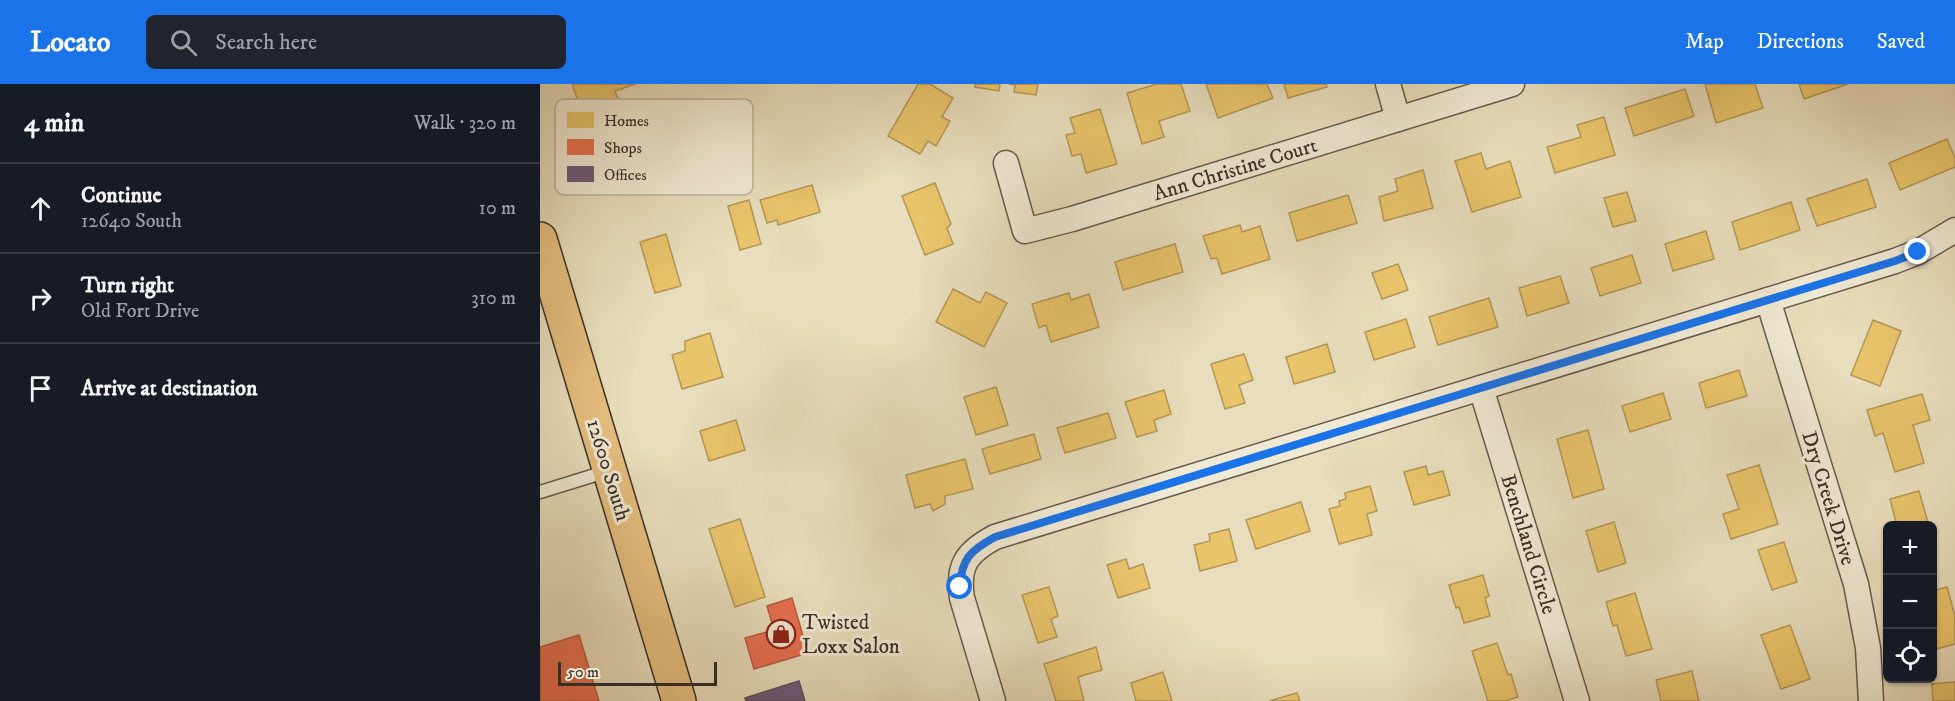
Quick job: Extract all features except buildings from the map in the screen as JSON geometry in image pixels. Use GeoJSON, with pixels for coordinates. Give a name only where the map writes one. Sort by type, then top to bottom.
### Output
{"type":"FeatureCollection","features":[{"type":"Feature","properties":{"kind":"main road","name":"12600 South"},"geometry":{"type":"LineString","coordinates":[[540,239],[679,701]]}},
{"type":"Feature","properties":{"kind":"street"},"geometry":{"type":"LineString","coordinates":[[1388,84],[1398,119]]}},
{"type":"Feature","properties":{"kind":"street","name":"Ann Christine Court"},"geometry":{"type":"LineString","coordinates":[[1006,163],[1025,231],[1072,219],[1512,84]]}},
{"type":"Feature","properties":{"kind":"street"},"geometry":{"type":"LineString","coordinates":[[993,701],[962,598],[961,576],[968,556],[995,537],[1895,261],[1918,252],[1955,230]]}},
{"type":"Feature","properties":{"kind":"street","name":"Dry Creek Drive"},"geometry":{"type":"LineString","coordinates":[[1768,300],[1856,585],[1868,648],[1870,701]]}},
{"type":"Feature","properties":{"kind":"street","name":"Benchland Circle"},"geometry":{"type":"LineString","coordinates":[[1481,388],[1577,701]]}},
{"type":"Feature","properties":{"kind":"lane"},"geometry":{"type":"LineString","coordinates":[[540,492],[609,470]]}},
{"type":"Feature","properties":{"kind":"place","name":"Twisted Loxx Salon"},"geometry":{"type":"Point","coordinates":[781,634]}},
{"type":"Feature","properties":{"kind":"route"},"geometry":{"type":"LineString","coordinates":[[960,587],[963,566],[968,556],[995,537],[1895,261],[1918,252]]}}]}
